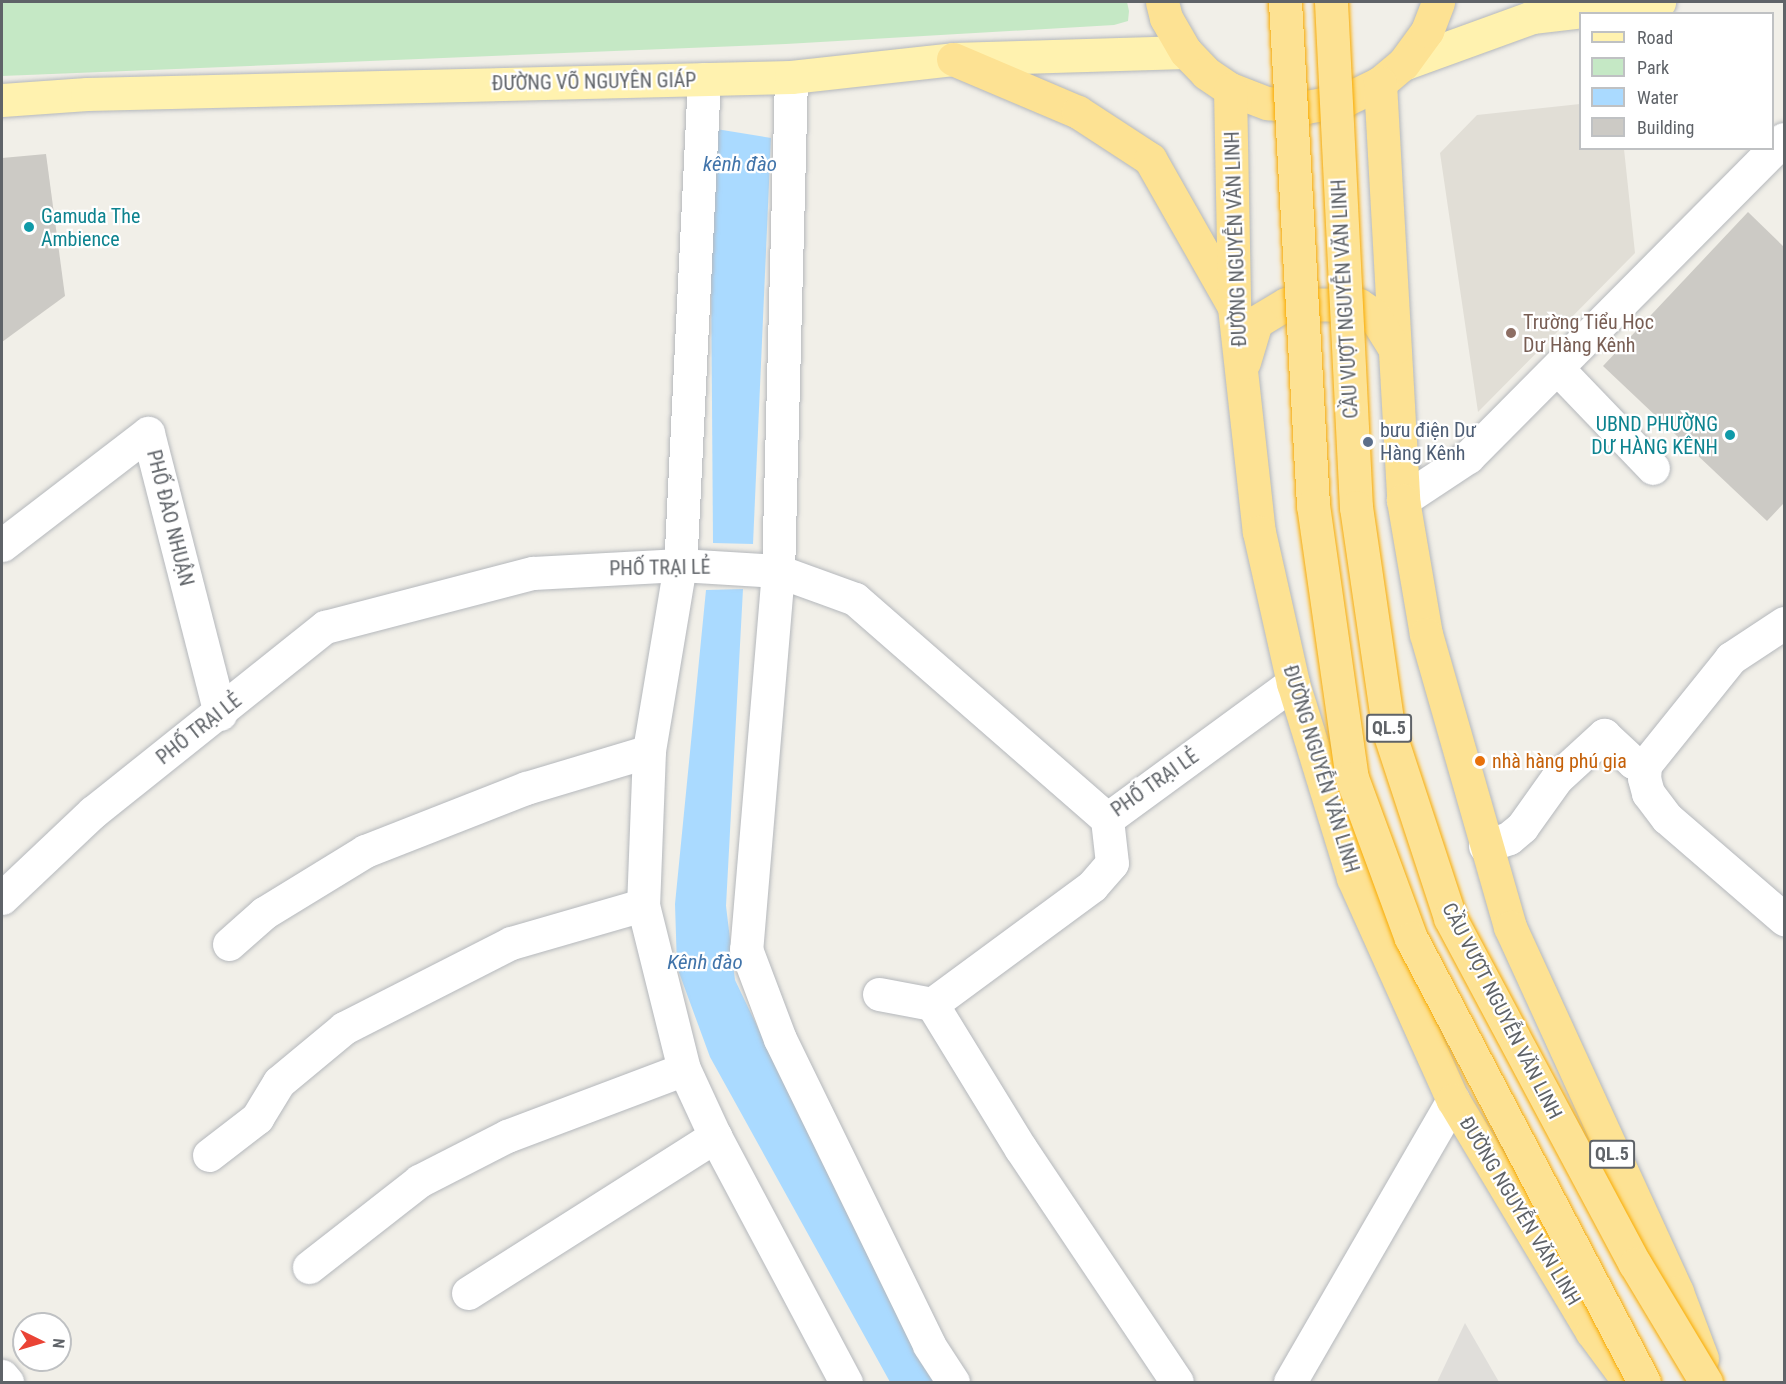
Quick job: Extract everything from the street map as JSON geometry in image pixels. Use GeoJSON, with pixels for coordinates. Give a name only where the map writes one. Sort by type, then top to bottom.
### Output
{"type":"FeatureCollection","features":[{"type":"Feature","properties":{"kind":"highway"},"geometry":{"type":"LineString","coordinates":[[1162,2],[1166,18],[1186,51],[1230,89],[1267,103],[1306,107],[1345,100],[1392,73],[1427,31],[1438,2]]}},
{"type":"Feature","properties":{"kind":"highway","name":"QL.5"},"geometry":{"type":"LineString","coordinates":[[1285,2],[1313,505],[1352,778],[1410,938],[1644,1383]]}},
{"type":"Feature","properties":{"kind":"highway","name":"CẦU VƯỢT NGUYỄN VĂN LINH"},"geometry":{"type":"LineString","coordinates":[[1331,2],[1356,507],[1389,732],[1450,918],[1635,1264],[1706,1383]]}},
{"type":"Feature","properties":{"kind":"highway"},"geometry":{"type":"LineString","coordinates":[[953,59],[1078,112],[1150,159],[1234,307]]}},
{"type":"Feature","properties":{"kind":"highway","name":"QL.5"},"geometry":{"type":"LineString","coordinates":[[1392,73],[1394,350],[1403,500],[1426,634],[1510,927],[1677,1292],[1711,1383]]}},
{"type":"Feature","properties":{"kind":"highway","name":"ĐƯỜNG NGUYỄN VĂN LINH"},"geometry":{"type":"LineString","coordinates":[[1230,89],[1234,307],[1259,532],[1293,683],[1353,878],[1453,1100],[1592,1332],[1629,1383]]}},
{"type":"Feature","properties":{"kind":"highway"},"geometry":{"type":"LineString","coordinates":[[1242,369],[1256,322],[1286,304],[1359,305],[1373,314],[1394,350]]}},
{"type":"Feature","properties":{"kind":"main road"},"geometry":{"type":"LineString","coordinates":[[1631,2],[1659,2]]}},
{"type":"Feature","properties":{"kind":"main road"},"geometry":{"type":"LineString","coordinates":[[1392,73],[1532,17],[1653,2]]}},
{"type":"Feature","properties":{"kind":"main road","name":"ĐƯỜNG VÕ NGUYÊN GIÁP"},"geometry":{"type":"LineString","coordinates":[[2,100],[87,94],[791,77],[953,59],[1186,51]]}},
{"type":"Feature","properties":{"kind":"street"},"geometry":{"type":"LineString","coordinates":[[791,77],[778,570],[746,949],[780,1039],[929,1345],[954,1383]]}},
{"type":"Feature","properties":{"kind":"street"},"geometry":{"type":"LineString","coordinates":[[704,79],[680,565],[649,751],[642,905],[684,1069],[715,1136],[846,1382]]}},
{"type":"Feature","properties":{"kind":"street"},"geometry":{"type":"LineString","coordinates":[[1403,500],[1468,457],[1785,139]]}},
{"type":"Feature","properties":{"kind":"street"},"geometry":{"type":"LineString","coordinates":[[1558,369],[1653,468]]}},
{"type":"Feature","properties":{"kind":"street","name":"PHỐ ĐÀO NHUẬN"},"geometry":{"type":"LineString","coordinates":[[2,545],[148,433],[220,714]]}},
{"type":"Feature","properties":{"kind":"street","name":"PHỐ TRẠI LẺ"},"geometry":{"type":"LineString","coordinates":[[2,898],[93,812],[220,714],[325,627],[533,573],[680,565],[778,570],[855,598],[1107,819],[1293,683]]}},
{"type":"Feature","properties":{"kind":"street"},"geometry":{"type":"LineString","coordinates":[[1782,630],[1731,658],[1645,765],[1648,793],[1667,818],[1785,919]]}},
{"type":"Feature","properties":{"kind":"street"},"geometry":{"type":"LineString","coordinates":[[1485,846],[1509,838],[1522,827],[1557,778],[1604,735],[1633,762],[1645,765]]}},
{"type":"Feature","properties":{"kind":"street"},"geometry":{"type":"LineString","coordinates":[[229,944],[264,913],[365,852],[526,788],[649,751]]}},
{"type":"Feature","properties":{"kind":"street"},"geometry":{"type":"LineString","coordinates":[[879,994],[932,1004],[1092,886],[1112,863],[1107,819]]}},
{"type":"Feature","properties":{"kind":"street"},"geometry":{"type":"LineString","coordinates":[[209,1155],[257,1118],[279,1082],[344,1028],[511,943],[642,905]]}},
{"type":"Feature","properties":{"kind":"street"},"geometry":{"type":"LineString","coordinates":[[932,1004],[1021,1149],[1177,1383]]}},
{"type":"Feature","properties":{"kind":"street"},"geometry":{"type":"LineString","coordinates":[[309,1267],[419,1181],[507,1136],[684,1069]]}},
{"type":"Feature","properties":{"kind":"street"},"geometry":{"type":"LineString","coordinates":[[1290,1383],[1453,1100]]}},
{"type":"Feature","properties":{"kind":"street"},"geometry":{"type":"LineString","coordinates":[[468,1293],[715,1136]]}},
{"type":"Feature","properties":{"kind":"street"},"geometry":{"type":"LineString","coordinates":[[2,1376],[7,1383]]}},
{"type":"Feature","properties":{"kind":"shaded area","name":"Trường Tiểu Học Dư Hàng Kênh"},"geometry":{"type":"Polygon","coordinates":[[[1579,104],[1579,150],[1624,150],[1635,253],[1478,412],[1440,153],[1477,115],[1579,104]]]}},
{"type":"Feature","properties":{"kind":"shaded area"},"geometry":{"type":"Polygon","coordinates":[[[1465,1323],[1499,1382],[1437,1382],[1465,1323]]]}},
{"type":"Feature","properties":{"kind":"green space"},"geometry":{"type":"Polygon","coordinates":[[[2,2],[1127,2],[1129,11],[1128,21],[1114,25],[786,44],[2,76],[2,2]]]}},
{"type":"Feature","properties":{"kind":"water","name":"kênh đào"},"geometry":{"type":"Polygon","coordinates":[[[710,128],[771,138],[753,544],[713,543],[710,128]]]}},
{"type":"Feature","properties":{"kind":"water","name":"Kênh đào"},"geometry":{"type":"Polygon","coordinates":[[[743,589],[726,906],[735,980],[850,1220],[944,1382],[890,1382],[710,1057],[677,967],[675,904],[706,590],[743,589]]]}},
{"type":"Feature","properties":{"kind":"building","name":"Gamuda The Ambience"},"geometry":{"type":"Polygon","coordinates":[[[46,154],[65,296],[2,342],[2,158],[46,154]]]}},
{"type":"Feature","properties":{"kind":"building","name":"UBND PHƯỜNG DƯ HÀNG KÊNH"},"geometry":{"type":"Polygon","coordinates":[[[1748,212],[1784,247],[1784,503],[1767,521],[1603,366],[1748,212]]]}},
{"type":"Feature","properties":{"kind":"place","name":"Gamuda The Ambience"},"geometry":{"type":"Point","coordinates":[29,227]}},
{"type":"Feature","properties":{"kind":"place","name":"Trường Tiểu Học Dư Hàng Kênh"},"geometry":{"type":"Point","coordinates":[1511,333]}},
{"type":"Feature","properties":{"kind":"place","name":"UBND PHƯỜNG DƯ HÀNG KÊNH"},"geometry":{"type":"Point","coordinates":[1730,435]}},
{"type":"Feature","properties":{"kind":"place","name":"bưu điện Dư Hàng Kênh"},"geometry":{"type":"Point","coordinates":[1368,442]}},
{"type":"Feature","properties":{"kind":"place","name":"nhà hàng phú gia"},"geometry":{"type":"Point","coordinates":[1480,761]}}]}
